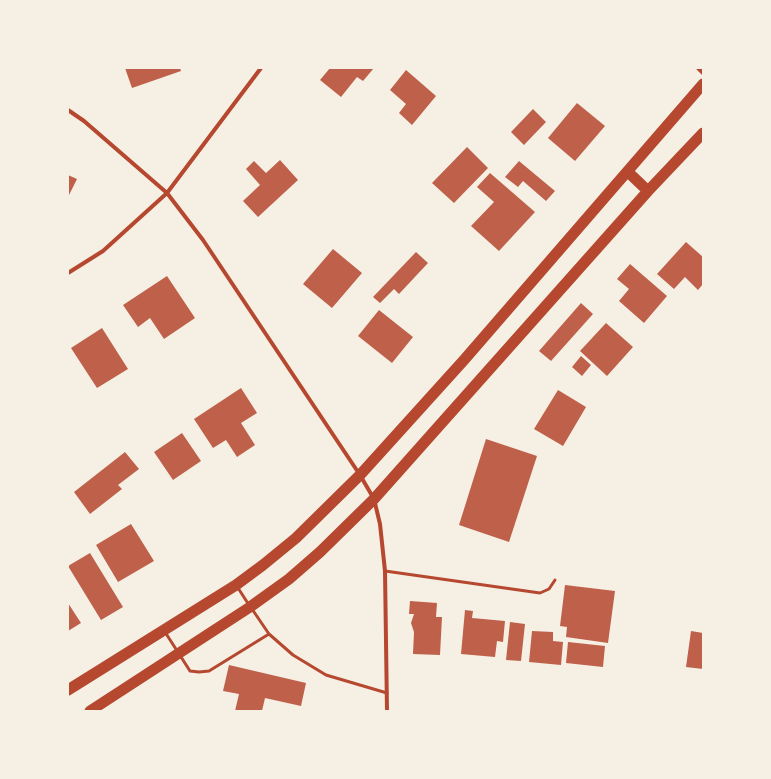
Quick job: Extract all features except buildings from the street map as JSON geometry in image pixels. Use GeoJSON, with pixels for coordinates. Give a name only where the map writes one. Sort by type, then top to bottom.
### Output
{"type":"FeatureCollection","features":[{"type":"Feature","properties":{"kind":"highway"},"geometry":{"type":"LineString","coordinates":[[68,690],[236,585],[296,538],[360,475],[464,360],[703,84]]}},
{"type":"Feature","properties":{"kind":"highway"},"geometry":{"type":"LineString","coordinates":[[90,711],[250,607],[289,579],[320,552],[374,499],[648,191],[703,133]]}},
{"type":"Feature","properties":{"kind":"highway"},"geometry":{"type":"LineString","coordinates":[[628,172],[648,191]]}},
{"type":"Feature","properties":{"kind":"street"},"geometry":{"type":"LineString","coordinates":[[68,273],[102,251],[167,192],[261,68]]}},
{"type":"Feature","properties":{"kind":"street"},"geometry":{"type":"LineString","coordinates":[[698,68],[703,73]]}},
{"type":"Feature","properties":{"kind":"street"},"geometry":{"type":"LineString","coordinates":[[68,110],[84,121],[167,192],[203,240],[360,475],[374,499],[380,524],[385,571],[387,711]]}},
{"type":"Feature","properties":{"kind":"lane"},"geometry":{"type":"LineString","coordinates":[[385,571],[540,593],[549,589],[555,580]]}},
{"type":"Feature","properties":{"kind":"lane"},"geometry":{"type":"LineString","coordinates":[[236,585],[269,634],[293,655],[326,675],[387,693]]}},
{"type":"Feature","properties":{"kind":"lane"},"geometry":{"type":"LineString","coordinates":[[164,630],[190,671],[199,672],[209,671],[269,634]]}}]}
